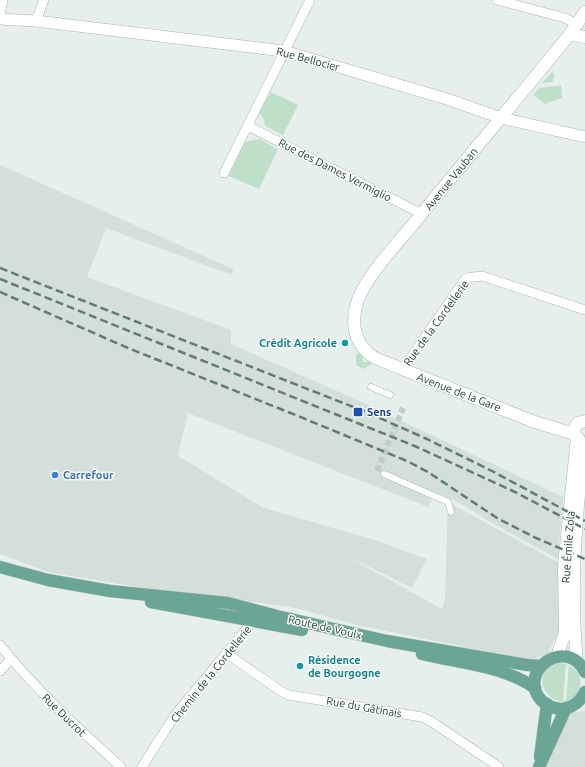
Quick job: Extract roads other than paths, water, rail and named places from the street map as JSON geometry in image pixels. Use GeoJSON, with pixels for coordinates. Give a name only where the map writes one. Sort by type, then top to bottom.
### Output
{"type":"FeatureCollection","features":[{"type":"Feature","properties":{"kind":"main road","name":"Avenue Vauban"},"geometry":{"type":"LineString","coordinates":[[355,334],[354,318],[360,293],[422,214],[573,29],[585,12]]}},
{"type":"Feature","properties":{"kind":"main road"},"geometry":{"type":"LineString","coordinates":[[573,29],[585,37]]}},
{"type":"Feature","properties":{"kind":"main road","name":"Avenue de la Gare"},"geometry":{"type":"LineString","coordinates":[[355,334],[360,344],[368,354],[402,370],[550,428],[579,437]]}},
{"type":"Feature","properties":{"kind":"main road"},"geometry":{"type":"LineString","coordinates":[[579,437],[575,425],[580,421],[585,421]]}},
{"type":"Feature","properties":{"kind":"main road","name":"Rue Émile Zola"},"geometry":{"type":"LineString","coordinates":[[557,656],[565,633],[564,566],[579,437]]}},
{"type":"Feature","properties":{"kind":"main road","name":"Rue Émile Zola"},"geometry":{"type":"LineString","coordinates":[[577,662],[573,584],[585,446]]}},
{"type":"Feature","properties":{"kind":"main road","name":"Route de Voulx"},"geometry":{"type":"LineString","coordinates":[[2,570],[110,591],[158,603],[401,649],[499,671],[522,679],[535,688]]}},
{"type":"Feature","properties":{"kind":"main road","name":"Route de Voulx"},"geometry":{"type":"LineString","coordinates":[[110,591],[228,603],[277,616],[387,640],[541,666]]}},
{"type":"Feature","properties":{"kind":"main road"},"geometry":{"type":"LineString","coordinates":[[583,699],[566,708],[556,708],[546,704],[539,697],[535,688],[536,674],[541,666],[548,660],[557,656],[570,657],[577,662],[585,672]]}},
{"type":"Feature","properties":{"kind":"main road"},"geometry":{"type":"LineString","coordinates":[[539,767],[546,704]]}},
{"type":"Feature","properties":{"kind":"main road"},"geometry":{"type":"LineString","coordinates":[[539,767],[566,708]]}},
{"type":"Feature","properties":{"kind":"street"},"geometry":{"type":"LineString","coordinates":[[0,14],[3,0]]}},
{"type":"Feature","properties":{"kind":"street"},"geometry":{"type":"LineString","coordinates":[[36,21],[44,0]]}},
{"type":"Feature","properties":{"kind":"street"},"geometry":{"type":"LineString","coordinates":[[224,174],[310,0]]}},
{"type":"Feature","properties":{"kind":"street"},"geometry":{"type":"LineString","coordinates":[[497,0],[565,18],[573,29]]}},
{"type":"Feature","properties":{"kind":"street","name":"Rue Bellocier"},"geometry":{"type":"LineString","coordinates":[[0,20],[36,21],[284,51],[447,99],[501,118],[585,137]]}},
{"type":"Feature","properties":{"kind":"street","name":"Rue des Dames Vermiglio"},"geometry":{"type":"LineString","coordinates":[[248,126],[422,214]]}},
{"type":"Feature","properties":{"kind":"street","name":"Rue de la Cordellerie"},"geometry":{"type":"LineString","coordinates":[[402,370],[466,278],[482,276],[585,310]]}},
{"type":"Feature","properties":{"kind":"street"},"geometry":{"type":"LineString","coordinates":[[371,387],[390,395]]}},
{"type":"Feature","properties":{"kind":"street"},"geometry":{"type":"LineString","coordinates":[[384,474],[448,502],[451,512]]}},
{"type":"Feature","properties":{"kind":"street","name":"Chemin de la Cordellerie"},"geometry":{"type":"LineString","coordinates":[[142,767],[175,715],[253,621]]}},
{"type":"Feature","properties":{"kind":"street","name":"Rue Ducrot"},"geometry":{"type":"LineString","coordinates":[[0,645],[59,711],[121,767]]}},
{"type":"Feature","properties":{"kind":"street","name":"Rue du Gâtinais"},"geometry":{"type":"LineString","coordinates":[[226,653],[282,692],[289,695],[427,719],[499,767]]}},
{"type":"Feature","properties":{"kind":"street"},"geometry":{"type":"LineString","coordinates":[[0,671],[11,659]]}},
{"type":"Feature","properties":{"kind":"tunnel"},"geometry":{"type":"LineString","coordinates":[[377,471],[403,408]]}},
{"type":"Feature","properties":{"kind":"railway"},"geometry":{"type":"LineString","coordinates":[[0,268],[366,412],[427,439],[492,471],[585,521]]}},
{"type":"Feature","properties":{"kind":"railway"},"geometry":{"type":"LineString","coordinates":[[0,279],[417,447],[515,492],[585,529]]}},
{"type":"Feature","properties":{"kind":"railway"},"geometry":{"type":"LineString","coordinates":[[0,292],[128,348],[407,461],[428,472],[497,518],[536,538],[585,559]]}},
{"type":"Feature","properties":{"kind":"place","name":"Crédit Agricole"},"geometry":{"type":"Point","coordinates":[345,343]}},
{"type":"Feature","properties":{"kind":"place","name":"Sens"},"geometry":{"type":"Point","coordinates":[358,412]}},
{"type":"Feature","properties":{"kind":"place","name":"Carrefour"},"geometry":{"type":"Point","coordinates":[55,475]}},
{"type":"Feature","properties":{"kind":"place","name":"Résidence de Bourgogne"},"geometry":{"type":"Point","coordinates":[300,666]}}]}
